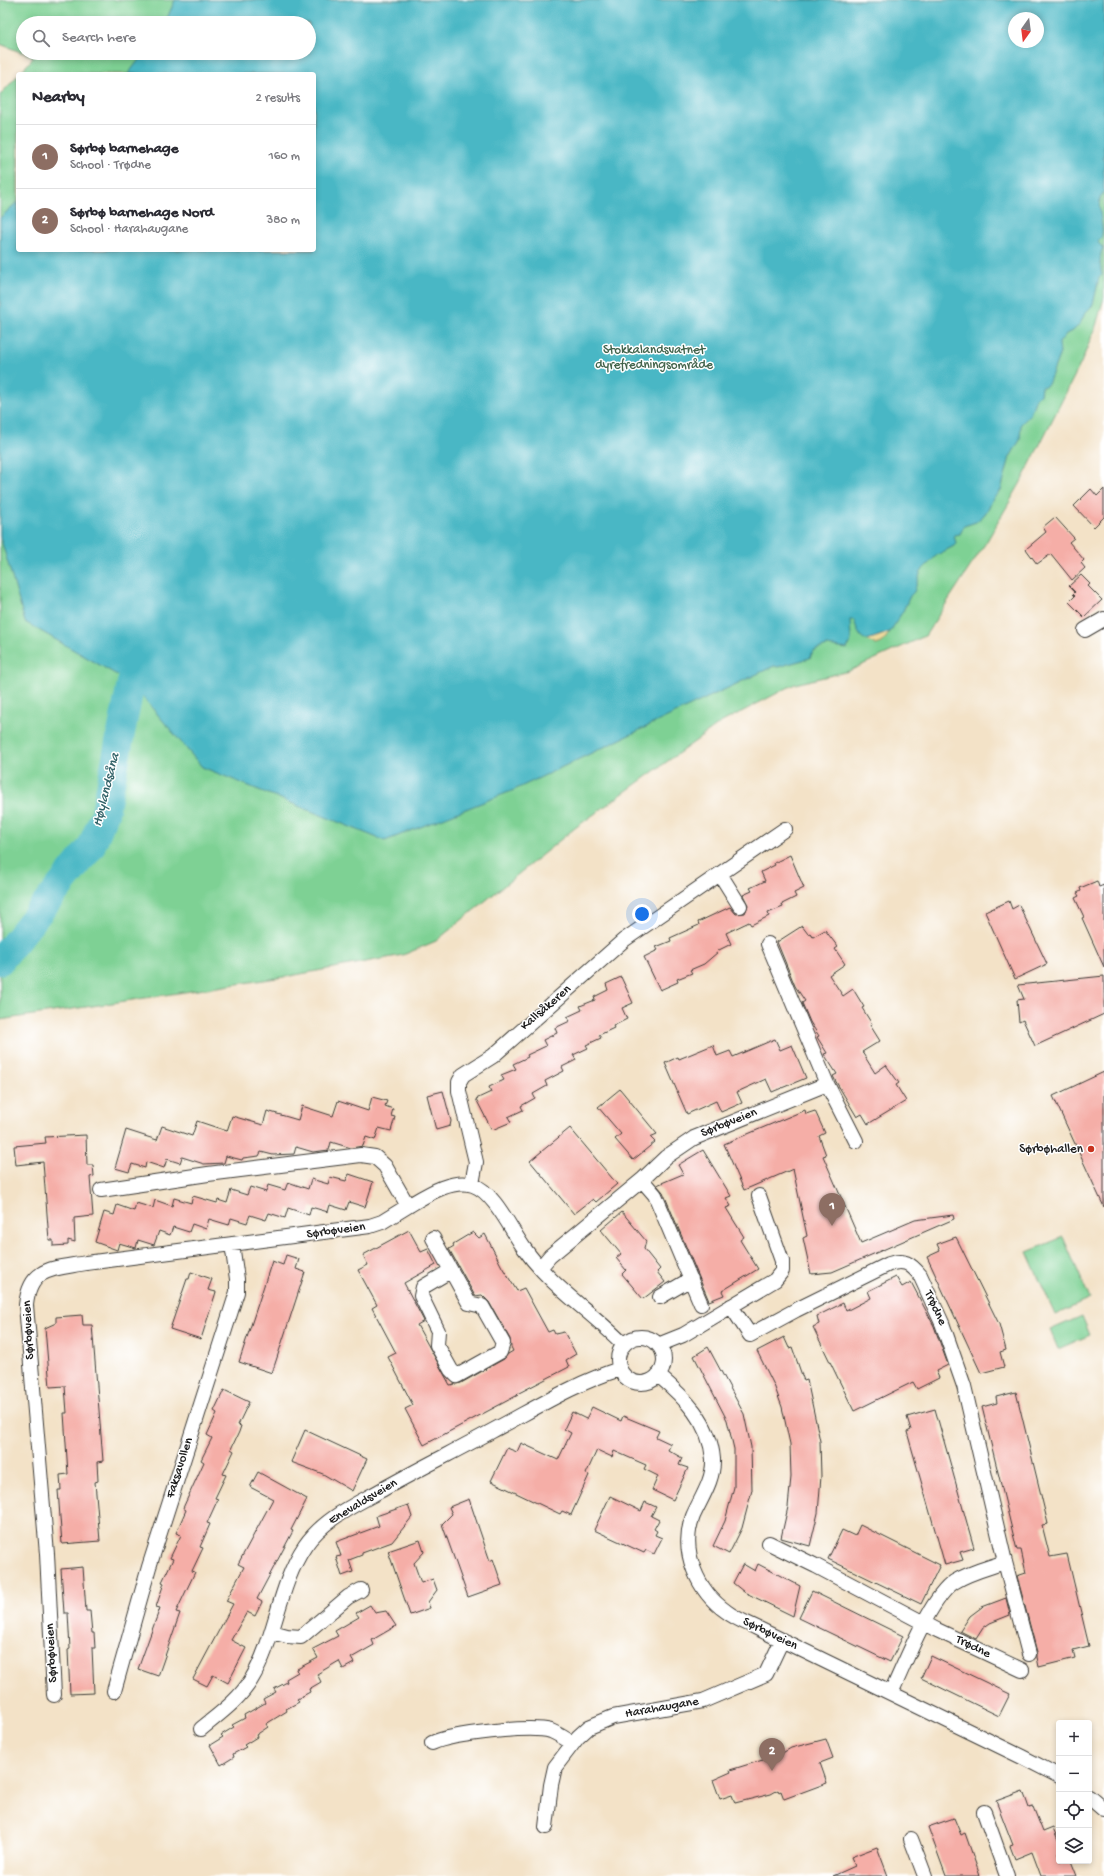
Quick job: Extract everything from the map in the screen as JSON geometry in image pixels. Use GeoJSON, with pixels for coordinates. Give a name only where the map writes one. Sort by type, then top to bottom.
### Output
{"type":"FeatureCollection","features":[{"type":"Feature","properties":{"kind":"street"},"geometry":{"type":"LineString","coordinates":[[1085,630],[1104,619]]}},
{"type":"Feature","properties":{"kind":"street","name":"Kallsåkeren"},"geometry":{"type":"LineString","coordinates":[[472,1184],[476,1162],[459,1091],[459,1082],[463,1075],[493,1056],[624,940],[785,829]]}},
{"type":"Feature","properties":{"kind":"street"},"geometry":{"type":"LineString","coordinates":[[720,874],[740,906]]}},
{"type":"Feature","properties":{"kind":"street"},"geometry":{"type":"LineString","coordinates":[[768,944],[827,1084],[856,1140]]}},
{"type":"Feature","properties":{"kind":"street","name":"Sørbøveien"},"geometry":{"type":"LineString","coordinates":[[540,1268],[570,1238],[642,1180],[666,1157],[694,1138],[827,1084]]}},
{"type":"Feature","properties":{"kind":"street"},"geometry":{"type":"LineString","coordinates":[[101,1190],[208,1174],[361,1156],[375,1158],[385,1166],[408,1206]]}},
{"type":"Feature","properties":{"kind":"street"},"geometry":{"type":"LineString","coordinates":[[642,1180],[655,1195],[701,1304]]}},
{"type":"Feature","properties":{"kind":"street","name":"Sørbøveien"},"geometry":{"type":"LineString","coordinates":[[54,1695],[47,1554],[26,1305],[27,1293],[32,1281],[44,1271],[86,1263],[135,1258],[370,1226],[382,1222],[408,1206],[446,1187],[460,1184],[472,1184]]}},
{"type":"Feature","properties":{"kind":"street"},"geometry":{"type":"LineString","coordinates":[[472,1184],[485,1192],[501,1212],[524,1248],[555,1285],[607,1327],[624,1345]]}},
{"type":"Feature","properties":{"kind":"street"},"geometry":{"type":"LineString","coordinates":[[658,1345],[683,1335],[775,1280],[782,1271],[782,1261],[759,1196]]}},
{"type":"Feature","properties":{"kind":"street"},"geometry":{"type":"LineString","coordinates":[[432,1238],[469,1303],[482,1306],[503,1343],[500,1352],[457,1376],[437,1345],[438,1331],[421,1296],[423,1287],[450,1271]]}},
{"type":"Feature","properties":{"kind":"street","name":"Faksavollen"},"geometry":{"type":"LineString","coordinates":[[114,1691],[149,1567],[237,1292],[238,1279],[232,1244]]}},
{"type":"Feature","properties":{"kind":"street","name":"Trødne"},"geometry":{"type":"LineString","coordinates":[[731,1306],[750,1335],[796,1310],[889,1264],[899,1261],[907,1263],[920,1275],[942,1323],[964,1386],[1005,1562],[1029,1654]]}},
{"type":"Feature","properties":{"kind":"street"},"geometry":{"type":"LineString","coordinates":[[660,1297],[691,1279]]}},
{"type":"Feature","properties":{"kind":"street"},"geometry":{"type":"LineString","coordinates":[[645,1337],[658,1345],[664,1357],[662,1369],[658,1375],[645,1382],[637,1382],[630,1380],[620,1369],[618,1356],[624,1345],[630,1340],[645,1337]]}},
{"type":"Feature","properties":{"kind":"street","name":"Enevaldsveien"},"geometry":{"type":"LineString","coordinates":[[201,1729],[230,1705],[243,1691],[251,1679],[272,1632],[296,1561],[306,1545],[322,1526],[339,1514],[563,1392],[601,1375],[620,1369]]}},
{"type":"Feature","properties":{"kind":"street","name":"Sørbøveien"},"geometry":{"type":"LineString","coordinates":[[658,1375],[678,1392],[696,1412],[710,1442],[713,1460],[707,1488],[693,1517],[688,1545],[692,1564],[699,1581],[711,1599],[728,1613],[1056,1775]]}},
{"type":"Feature","properties":{"kind":"street","name":"Trødne"},"geometry":{"type":"LineString","coordinates":[[769,1543],[924,1623],[1022,1670]]}},
{"type":"Feature","properties":{"kind":"street"},"geometry":{"type":"LineString","coordinates":[[891,1693],[924,1623],[936,1602],[953,1583],[967,1575],[1005,1562]]}},
{"type":"Feature","properties":{"kind":"street"},"geometry":{"type":"LineString","coordinates":[[272,1632],[287,1636],[301,1637],[348,1597],[362,1590]]}},
{"type":"Feature","properties":{"kind":"street","name":"Harahaugane"},"geometry":{"type":"LineString","coordinates":[[546,1827],[553,1773],[559,1760],[572,1743],[589,1727],[613,1717],[703,1701],[766,1674],[782,1640]]}},
{"type":"Feature","properties":{"kind":"street"},"geometry":{"type":"LineString","coordinates":[[432,1743],[452,1736],[528,1729],[550,1731],[572,1743]]}},
{"type":"Feature","properties":{"kind":"street"},"geometry":{"type":"LineString","coordinates":[[1092,1800],[1104,1810]]}},
{"type":"Feature","properties":{"kind":"street"},"geometry":{"type":"LineString","coordinates":[[984,1812],[1007,1876]]}},
{"type":"Feature","properties":{"kind":"street"},"geometry":{"type":"LineString","coordinates":[[912,1839],[925,1876]]}},
{"type":"Feature","properties":{"kind":"green space","name":"Stokkalandsvatnet dyrefredningsområde"},"geometry":{"type":"Polygon","coordinates":[[[0,0],[1104,0],[1104,298],[1096,326],[1081,363],[1020,484],[987,541],[925,636],[849,671],[795,684],[722,722],[575,828],[436,941],[403,955],[290,976],[0,1020],[0,95],[16,77],[16,252],[316,252],[316,72],[21,72],[31,60],[316,60],[316,16],[16,16],[16,50],[0,44],[0,0]]]}},
{"type":"Feature","properties":{"kind":"green space"},"geometry":{"type":"Polygon","coordinates":[[[1063,1237],[1090,1299],[1055,1315],[1027,1252],[1063,1237]]]}},
{"type":"Feature","properties":{"kind":"green space"},"geometry":{"type":"Polygon","coordinates":[[[1082,1316],[1090,1335],[1058,1349],[1050,1330],[1082,1316]]]}},
{"type":"Feature","properties":{"kind":"sand"},"geometry":{"type":"Polygon","coordinates":[[[890,632],[882,643],[876,645],[867,640],[890,632]]]}},
{"type":"Feature","properties":{"kind":"water","name":"Stokkalandsvatnet dyrefredningsområde"},"geometry":{"type":"Polygon","coordinates":[[[175,0],[1104,0],[1104,191],[1100,201],[1102,237],[1098,242],[1103,248],[1100,261],[1102,275],[1099,278],[1093,305],[1085,313],[1080,324],[1074,330],[1066,334],[1059,343],[1060,353],[1049,382],[1046,386],[1041,387],[1040,395],[1036,398],[1030,415],[1021,424],[1020,440],[1010,457],[1001,490],[992,500],[984,515],[976,522],[964,526],[960,534],[954,535],[956,543],[954,546],[937,555],[921,571],[914,592],[910,596],[890,632],[867,640],[860,635],[854,620],[850,620],[851,640],[847,649],[827,646],[813,651],[810,658],[778,667],[774,666],[514,790],[385,841],[202,767],[131,683],[25,622],[0,536],[0,218],[16,203],[16,252],[316,252],[316,72],[130,72],[139,60],[316,60],[316,16],[168,16],[175,0]]]}},
{"type":"Feature","properties":{"kind":"building"},"geometry":{"type":"Polygon","coordinates":[[[1091,489],[1097,496],[1104,489],[1104,517],[1094,527],[1074,506],[1091,489]]]}},
{"type":"Feature","properties":{"kind":"building"},"geometry":{"type":"Polygon","coordinates":[[[1055,517],[1074,538],[1069,542],[1084,560],[1081,563],[1085,568],[1072,580],[1051,554],[1037,564],[1026,549],[1046,532],[1043,527],[1055,517]]]}},
{"type":"Feature","properties":{"kind":"building"},"geometry":{"type":"Polygon","coordinates":[[[1081,575],[1090,584],[1088,586],[1102,600],[1084,617],[1069,602],[1075,596],[1073,594],[1075,592],[1069,586],[1081,575]]]}},
{"type":"Feature","properties":{"kind":"building"},"geometry":{"type":"Polygon","coordinates":[[[790,855],[804,888],[794,893],[796,897],[782,904],[783,907],[768,913],[769,916],[751,925],[749,922],[726,933],[731,944],[717,951],[718,952],[704,964],[690,970],[692,973],[677,979],[678,982],[660,990],[644,957],[658,950],[656,947],[671,941],[670,938],[699,925],[698,922],[730,907],[736,914],[745,913],[748,905],[743,895],[752,891],[750,888],[765,881],[761,872],[790,855]]]}},
{"type":"Feature","properties":{"kind":"building"},"geometry":{"type":"Polygon","coordinates":[[[1097,881],[1099,887],[1104,885],[1104,967],[1082,918],[1084,917],[1075,898],[1079,896],[1077,893],[1081,891],[1080,888],[1097,881]]]}},
{"type":"Feature","properties":{"kind":"building"},"geometry":{"type":"Polygon","coordinates":[[[1009,901],[1012,909],[1019,905],[1047,964],[1015,979],[985,912],[1009,901]]]}},
{"type":"Feature","properties":{"kind":"building"},"geometry":{"type":"Polygon","coordinates":[[[802,926],[808,934],[810,933],[813,937],[825,930],[838,947],[835,949],[845,964],[829,975],[843,996],[853,989],[864,1007],[862,1008],[872,1024],[870,1025],[880,1041],[862,1052],[875,1073],[886,1065],[899,1083],[896,1085],[906,1101],[868,1124],[862,1114],[857,1117],[833,1076],[837,1074],[824,1054],[827,1053],[810,1022],[802,1003],[805,1001],[795,986],[777,942],[802,926]]]}},
{"type":"Feature","properties":{"kind":"building"},"geometry":{"type":"Polygon","coordinates":[[[1104,976],[1104,1014],[1035,1046],[1023,1020],[1019,1022],[1017,1000],[1024,999],[1018,985],[1104,976]]]}},
{"type":"Feature","properties":{"kind":"building"},"geometry":{"type":"Polygon","coordinates":[[[621,977],[633,1003],[622,1008],[627,1019],[613,1026],[614,1028],[599,1035],[601,1038],[586,1045],[588,1048],[573,1055],[576,1060],[562,1067],[564,1071],[545,1081],[547,1086],[533,1094],[535,1098],[521,1106],[523,1110],[508,1117],[511,1122],[492,1130],[476,1099],[491,1092],[489,1087],[504,1080],[501,1075],[516,1069],[513,1064],[546,1046],[543,1040],[557,1033],[555,1028],[570,1021],[567,1017],[582,1010],[580,1006],[595,1000],[594,997],[608,990],[606,984],[621,977]]]}},
{"type":"Feature","properties":{"kind":"building"},"geometry":{"type":"Polygon","coordinates":[[[775,1039],[780,1050],[792,1045],[806,1078],[772,1092],[766,1079],[737,1092],[742,1103],[721,1112],[716,1101],[687,1114],[665,1063],[713,1045],[717,1056],[730,1051],[733,1057],[775,1039]]]}},
{"type":"Feature","properties":{"kind":"building","name":"Sørbøhallen"},"geometry":{"type":"Polygon","coordinates":[[[1104,1072],[1104,1207],[1053,1096],[1104,1072]]]}},
{"type":"Feature","properties":{"kind":"building"},"geometry":{"type":"Polygon","coordinates":[[[620,1089],[657,1134],[650,1137],[655,1142],[633,1160],[615,1139],[621,1134],[598,1107],[620,1089]]]}},
{"type":"Feature","properties":{"kind":"building"},"geometry":{"type":"Polygon","coordinates":[[[443,1091],[451,1121],[450,1126],[436,1130],[427,1095],[443,1091]]]}},
{"type":"Feature","properties":{"kind":"building"},"geometry":{"type":"Polygon","coordinates":[[[372,1097],[387,1101],[385,1106],[393,1109],[391,1116],[395,1117],[391,1131],[379,1128],[375,1140],[366,1137],[363,1146],[351,1148],[331,1142],[329,1150],[313,1152],[296,1147],[294,1154],[273,1155],[261,1152],[259,1156],[243,1158],[242,1160],[226,1156],[224,1163],[204,1164],[182,1157],[180,1163],[167,1159],[164,1168],[146,1162],[145,1168],[132,1164],[129,1172],[115,1168],[126,1130],[157,1140],[162,1126],[192,1136],[197,1121],[227,1131],[232,1116],[263,1125],[267,1111],[298,1120],[302,1106],[333,1116],[338,1101],[368,1111],[372,1097]]]}},
{"type":"Feature","properties":{"kind":"building"},"geometry":{"type":"Polygon","coordinates":[[[805,1110],[806,1114],[815,1111],[825,1133],[819,1136],[826,1155],[823,1156],[861,1243],[915,1220],[953,1215],[954,1219],[832,1272],[811,1274],[803,1238],[807,1236],[793,1169],[744,1190],[724,1144],[805,1110]]]}},
{"type":"Feature","properties":{"kind":"building"},"geometry":{"type":"Polygon","coordinates":[[[570,1128],[617,1184],[596,1202],[593,1199],[574,1214],[530,1161],[570,1128]]]}},
{"type":"Feature","properties":{"kind":"building"},"geometry":{"type":"Polygon","coordinates":[[[86,1135],[87,1165],[93,1165],[94,1176],[90,1177],[93,1216],[74,1218],[75,1242],[68,1240],[68,1245],[53,1246],[53,1240],[49,1240],[43,1162],[16,1165],[14,1146],[46,1143],[45,1137],[86,1135]]]}},
{"type":"Feature","properties":{"kind":"building"},"geometry":{"type":"Polygon","coordinates":[[[703,1150],[731,1196],[726,1198],[731,1206],[726,1208],[744,1237],[740,1240],[758,1269],[722,1291],[724,1295],[709,1301],[663,1192],[657,1185],[683,1174],[678,1165],[703,1150]]]}},
{"type":"Feature","properties":{"kind":"building"},"geometry":{"type":"Polygon","coordinates":[[[349,1174],[373,1182],[365,1207],[349,1202],[346,1210],[330,1205],[328,1212],[311,1207],[309,1215],[288,1208],[285,1218],[269,1213],[266,1220],[250,1215],[247,1223],[231,1218],[229,1225],[209,1219],[206,1229],[192,1224],[189,1232],[173,1227],[170,1235],[159,1231],[154,1245],[138,1240],[136,1248],[119,1243],[117,1250],[95,1242],[104,1212],[114,1215],[117,1205],[134,1211],[136,1203],[153,1208],[155,1200],[172,1206],[174,1198],[191,1203],[193,1196],[217,1203],[218,1200],[227,1203],[231,1190],[247,1195],[250,1187],[266,1192],[268,1185],[285,1190],[288,1182],[308,1189],[311,1179],[328,1184],[330,1177],[346,1181],[349,1174]]]}},
{"type":"Feature","properties":{"kind":"building"},"geometry":{"type":"Polygon","coordinates":[[[622,1212],[646,1241],[644,1249],[660,1269],[657,1272],[665,1282],[643,1299],[622,1274],[626,1270],[616,1258],[621,1254],[601,1230],[622,1212]]]}},
{"type":"Feature","properties":{"kind":"building"},"geometry":{"type":"Polygon","coordinates":[[[409,1230],[421,1252],[428,1249],[436,1265],[404,1283],[424,1321],[417,1325],[450,1385],[461,1383],[504,1359],[513,1351],[510,1339],[489,1302],[482,1295],[475,1296],[449,1249],[454,1246],[453,1244],[473,1232],[479,1238],[485,1234],[502,1267],[517,1291],[524,1288],[548,1332],[553,1330],[555,1334],[564,1332],[576,1354],[566,1360],[569,1367],[424,1445],[405,1409],[413,1405],[388,1357],[396,1353],[372,1308],[377,1305],[358,1270],[368,1265],[363,1255],[409,1230]]]}},
{"type":"Feature","properties":{"kind":"building"},"geometry":{"type":"Polygon","coordinates":[[[956,1237],[999,1324],[1006,1350],[1000,1352],[1004,1367],[981,1373],[927,1257],[940,1251],[937,1244],[956,1237]]]}},
{"type":"Feature","properties":{"kind":"building"},"geometry":{"type":"Polygon","coordinates":[[[286,1255],[299,1259],[296,1269],[305,1272],[272,1373],[239,1362],[272,1261],[283,1265],[286,1255]]]}},
{"type":"Feature","properties":{"kind":"building"},"geometry":{"type":"Polygon","coordinates":[[[191,1272],[212,1279],[208,1290],[216,1292],[201,1339],[170,1329],[187,1279],[189,1279],[191,1272]]]}},
{"type":"Feature","properties":{"kind":"building"},"geometry":{"type":"Polygon","coordinates":[[[896,1277],[902,1287],[911,1282],[934,1326],[948,1365],[936,1371],[939,1378],[917,1389],[913,1382],[854,1411],[813,1327],[819,1324],[817,1316],[843,1303],[846,1311],[871,1298],[868,1291],[896,1277]]]}},
{"type":"Feature","properties":{"kind":"building"},"geometry":{"type":"Polygon","coordinates":[[[82,1315],[83,1325],[92,1325],[99,1410],[103,1461],[97,1462],[98,1481],[95,1482],[100,1541],[62,1544],[58,1490],[61,1490],[60,1475],[68,1474],[64,1413],[67,1413],[65,1386],[50,1387],[45,1328],[56,1323],[56,1317],[82,1315]]]}},
{"type":"Feature","properties":{"kind":"building"},"geometry":{"type":"Polygon","coordinates":[[[784,1337],[789,1348],[792,1347],[804,1381],[807,1380],[820,1441],[821,1476],[818,1513],[810,1546],[781,1538],[788,1507],[791,1477],[790,1444],[782,1407],[774,1385],[757,1351],[784,1337]]]}},
{"type":"Feature","properties":{"kind":"building"},"geometry":{"type":"Polygon","coordinates":[[[708,1347],[744,1414],[751,1447],[752,1490],[742,1528],[729,1554],[713,1546],[725,1521],[734,1487],[734,1449],[727,1420],[694,1356],[708,1347]]]}},
{"type":"Feature","properties":{"kind":"building"},"geometry":{"type":"Polygon","coordinates":[[[224,1390],[249,1402],[238,1425],[241,1426],[231,1449],[234,1451],[223,1474],[226,1475],[215,1498],[218,1499],[207,1523],[210,1524],[200,1547],[203,1548],[192,1571],[195,1572],[176,1612],[180,1613],[158,1676],[138,1669],[160,1608],[156,1607],[164,1583],[162,1582],[173,1559],[170,1558],[181,1535],[176,1533],[186,1510],[183,1508],[204,1462],[201,1460],[212,1438],[207,1435],[217,1413],[214,1411],[224,1390]]]}},
{"type":"Feature","properties":{"kind":"building"},"geometry":{"type":"Polygon","coordinates":[[[1016,1392],[1048,1524],[1042,1525],[1050,1557],[1067,1554],[1089,1646],[1073,1650],[1075,1658],[1039,1667],[1037,1652],[1017,1576],[1026,1573],[1021,1550],[1017,1550],[982,1407],[997,1403],[996,1397],[1016,1392]]]}},
{"type":"Feature","properties":{"kind":"building"},"geometry":{"type":"Polygon","coordinates":[[[592,1407],[621,1421],[623,1416],[659,1431],[656,1437],[671,1444],[668,1450],[682,1458],[679,1465],[688,1468],[673,1500],[652,1490],[658,1476],[644,1469],[646,1465],[614,1451],[612,1457],[597,1450],[586,1474],[589,1475],[571,1515],[562,1511],[560,1514],[491,1481],[507,1448],[517,1452],[521,1443],[558,1460],[571,1433],[564,1429],[572,1412],[586,1419],[592,1407]]]}},
{"type":"Feature","properties":{"kind":"building"},"geometry":{"type":"Polygon","coordinates":[[[935,1409],[974,1548],[960,1552],[963,1560],[945,1565],[907,1432],[911,1430],[907,1417],[935,1409]]]}},
{"type":"Feature","properties":{"kind":"building"},"geometry":{"type":"Polygon","coordinates":[[[305,1430],[367,1459],[352,1491],[323,1474],[291,1462],[305,1430]]]}},
{"type":"Feature","properties":{"kind":"building"},"geometry":{"type":"Polygon","coordinates":[[[258,1472],[307,1499],[291,1530],[293,1531],[257,1599],[262,1602],[255,1616],[247,1612],[231,1640],[246,1648],[228,1683],[213,1675],[207,1686],[193,1679],[233,1604],[226,1601],[244,1567],[238,1564],[273,1499],[250,1487],[258,1472]]]}},
{"type":"Feature","properties":{"kind":"building"},"geometry":{"type":"Polygon","coordinates":[[[610,1496],[641,1511],[645,1502],[656,1507],[651,1516],[659,1520],[654,1529],[657,1531],[655,1535],[662,1538],[654,1554],[646,1550],[644,1553],[594,1530],[610,1496]]]}},
{"type":"Feature","properties":{"kind":"building"},"geometry":{"type":"Polygon","coordinates":[[[469,1499],[490,1561],[493,1559],[502,1585],[468,1597],[442,1524],[452,1514],[449,1507],[469,1499]]]}},
{"type":"Feature","properties":{"kind":"building"},"geometry":{"type":"Polygon","coordinates":[[[408,1505],[412,1517],[392,1542],[362,1553],[362,1555],[349,1560],[353,1572],[342,1576],[336,1557],[341,1556],[336,1542],[379,1526],[376,1516],[408,1505]]]}},
{"type":"Feature","properties":{"kind":"building"},"geometry":{"type":"Polygon","coordinates":[[[860,1525],[940,1565],[921,1604],[828,1559],[842,1530],[855,1536],[860,1525]]]}},
{"type":"Feature","properties":{"kind":"building"},"geometry":{"type":"Polygon","coordinates":[[[420,1540],[424,1552],[414,1563],[421,1583],[433,1579],[437,1590],[428,1602],[430,1608],[410,1615],[388,1551],[420,1540]]]}},
{"type":"Feature","properties":{"kind":"building"},"geometry":{"type":"Polygon","coordinates":[[[743,1564],[755,1571],[758,1564],[800,1586],[793,1616],[744,1592],[733,1583],[743,1564]]]}},
{"type":"Feature","properties":{"kind":"building"},"geometry":{"type":"Polygon","coordinates":[[[83,1567],[86,1611],[90,1611],[92,1633],[94,1633],[95,1648],[92,1648],[94,1693],[70,1694],[68,1613],[64,1613],[61,1569],[83,1567]]]}},
{"type":"Feature","properties":{"kind":"building"},"geometry":{"type":"Polygon","coordinates":[[[812,1591],[903,1636],[890,1662],[799,1618],[812,1591]]]}},
{"type":"Feature","properties":{"kind":"building"},"geometry":{"type":"Polygon","coordinates":[[[1006,1598],[1010,1615],[990,1623],[983,1628],[976,1639],[960,1631],[970,1616],[982,1607],[1006,1598]]]}},
{"type":"Feature","properties":{"kind":"building"},"geometry":{"type":"Polygon","coordinates":[[[370,1605],[375,1613],[386,1611],[396,1626],[372,1640],[374,1645],[351,1658],[354,1663],[343,1669],[339,1661],[317,1674],[321,1682],[309,1689],[310,1692],[297,1699],[299,1702],[286,1709],[287,1711],[266,1724],[268,1727],[256,1735],[257,1737],[244,1745],[246,1747],[233,1754],[234,1757],[221,1765],[210,1745],[223,1737],[221,1735],[234,1727],[232,1725],[245,1718],[244,1715],[265,1703],[263,1699],[276,1692],[274,1689],[287,1682],[286,1679],[298,1672],[297,1669],[318,1658],[313,1649],[338,1636],[335,1631],[359,1617],[356,1613],[370,1605]]]}},
{"type":"Feature","properties":{"kind":"building"},"geometry":{"type":"Polygon","coordinates":[[[931,1656],[1010,1694],[999,1716],[921,1678],[931,1656]]]}},
{"type":"Feature","properties":{"kind":"building"},"geometry":{"type":"Polygon","coordinates":[[[826,1739],[833,1758],[820,1763],[827,1783],[784,1799],[781,1791],[779,1792],[778,1790],[771,1794],[735,1803],[732,1795],[720,1799],[713,1780],[731,1772],[730,1770],[779,1755],[791,1748],[826,1739]]]}},
{"type":"Feature","properties":{"kind":"building"},"geometry":{"type":"Polygon","coordinates":[[[1023,1791],[1029,1808],[1033,1807],[1043,1832],[1053,1828],[1056,1835],[1056,1864],[1072,1864],[1077,1876],[1041,1876],[1032,1852],[1015,1859],[1010,1846],[1013,1845],[996,1801],[1023,1791]]]}},
{"type":"Feature","properties":{"kind":"building"},"geometry":{"type":"Polygon","coordinates":[[[954,1818],[961,1835],[965,1833],[980,1876],[946,1876],[928,1827],[954,1818]]]}},
{"type":"Feature","properties":{"kind":"building"},"geometry":{"type":"Polygon","coordinates":[[[877,1847],[888,1876],[833,1876],[855,1866],[851,1857],[877,1847]]]}},
{"type":"Feature","properties":{"kind":"waterway","name":"Høylandsåna"},"geometry":{"type":"LineString","coordinates":[[0,961],[91,847],[105,813],[131,683]]}},
{"type":"Feature","properties":{"kind":"place","name":"Sørbøhallen"},"geometry":{"type":"Point","coordinates":[1091,1149]}},
{"type":"Feature","properties":{"kind":"place","name":"Sørbø barnehage"},"geometry":{"type":"Point","coordinates":[832,1226]}},
{"type":"Feature","properties":{"kind":"place","name":"Sørbø barnehage Nord"},"geometry":{"type":"Point","coordinates":[772,1771]}}]}
